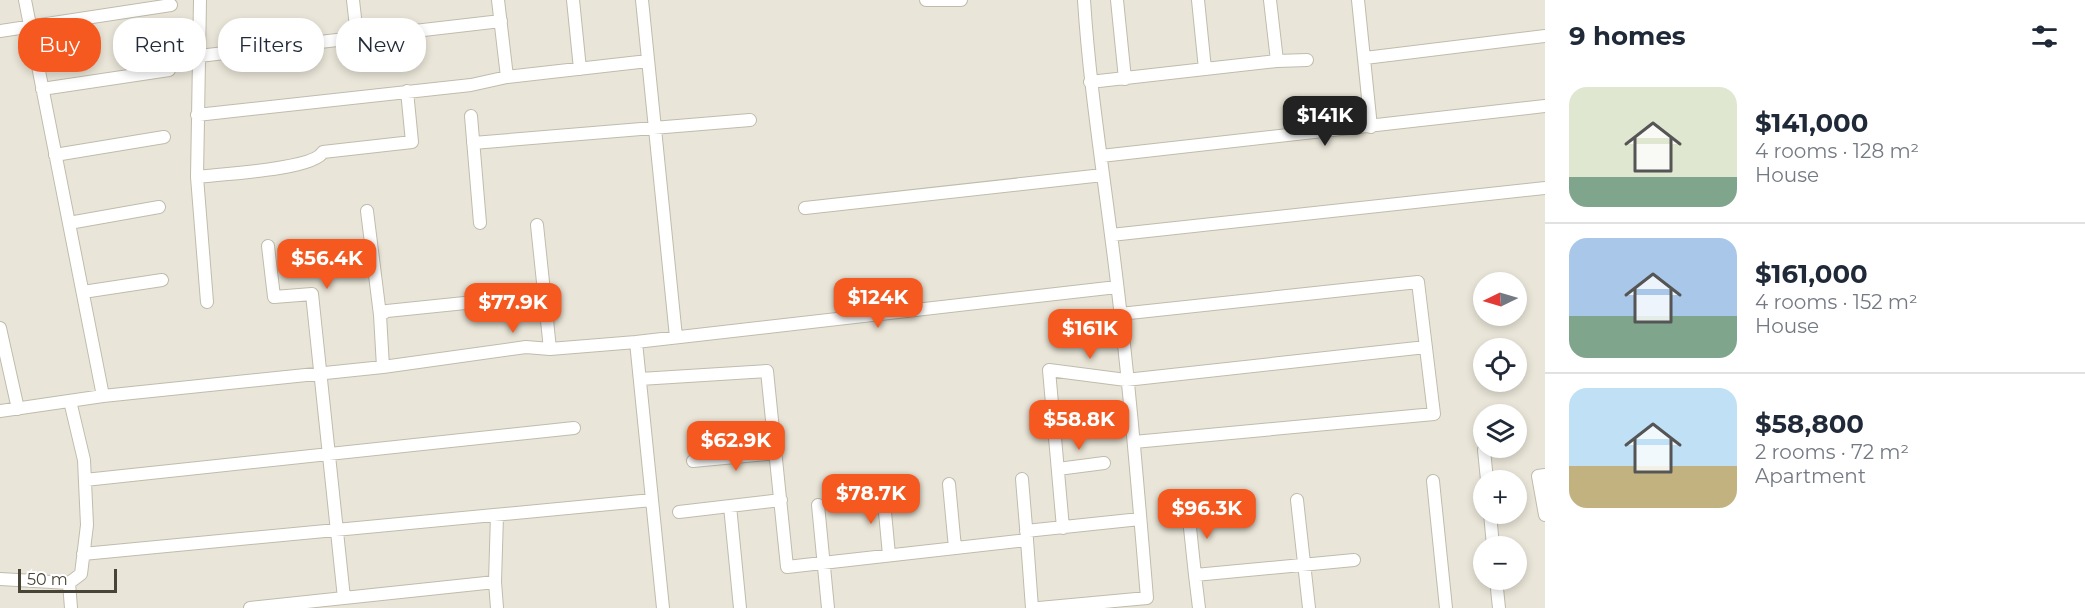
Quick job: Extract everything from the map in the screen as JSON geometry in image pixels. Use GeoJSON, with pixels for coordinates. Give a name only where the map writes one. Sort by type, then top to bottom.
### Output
{"type":"FeatureCollection","features":[{"type":"Feature","properties":{"kind":"street"},"geometry":{"type":"LineString","coordinates":[[25,0],[28,18]]}},
{"type":"Feature","properties":{"kind":"street"},"geometry":{"type":"LineString","coordinates":[[200,0],[200,18]]}},
{"type":"Feature","properties":{"kind":"street"},"geometry":{"type":"LineString","coordinates":[[353,0],[355,18]]}},
{"type":"Feature","properties":{"kind":"street"},"geometry":{"type":"LineString","coordinates":[[498,0],[507,77]]}},
{"type":"Feature","properties":{"kind":"street"},"geometry":{"type":"LineString","coordinates":[[573,0],[580,69]]}},
{"type":"Feature","properties":{"kind":"street"},"geometry":{"type":"LineString","coordinates":[[642,0],[676,337]]}},
{"type":"Feature","properties":{"kind":"street"},"geometry":{"type":"LineString","coordinates":[[926,0],[961,0]]}},
{"type":"Feature","properties":{"kind":"street"},"geometry":{"type":"LineString","coordinates":[[1039,608],[1147,598],[1118,287],[1090,82],[1084,0]]}},
{"type":"Feature","properties":{"kind":"street"},"geometry":{"type":"LineString","coordinates":[[1117,0],[1125,79]]}},
{"type":"Feature","properties":{"kind":"street"},"geometry":{"type":"LineString","coordinates":[[1198,0],[1205,69]]}},
{"type":"Feature","properties":{"kind":"street"},"geometry":{"type":"LineString","coordinates":[[1270,0],[1277,62]]}},
{"type":"Feature","properties":{"kind":"street"},"geometry":{"type":"LineString","coordinates":[[1358,0],[1371,127]]}},
{"type":"Feature","properties":{"kind":"street"},"geometry":{"type":"LineString","coordinates":[[88,18],[171,5]]}},
{"type":"Feature","properties":{"kind":"street"},"geometry":{"type":"LineString","coordinates":[[426,29],[501,21]]}},
{"type":"Feature","properties":{"kind":"street"},"geometry":{"type":"LineString","coordinates":[[0,31],[18,29]]}},
{"type":"Feature","properties":{"kind":"street"},"geometry":{"type":"LineString","coordinates":[[1365,58],[1545,36]]}},
{"type":"Feature","properties":{"kind":"street"},"geometry":{"type":"LineString","coordinates":[[206,55],[336,39]]}},
{"type":"Feature","properties":{"kind":"street"},"geometry":{"type":"LineString","coordinates":[[1090,82],[1307,60]]}},
{"type":"Feature","properties":{"kind":"street"},"geometry":{"type":"LineString","coordinates":[[198,114],[471,85],[507,77],[648,61]]}},
{"type":"Feature","properties":{"kind":"street"},"geometry":{"type":"LineString","coordinates":[[39,72],[103,396]]}},
{"type":"Feature","properties":{"kind":"street"},"geometry":{"type":"LineString","coordinates":[[42,89],[156,72]]}},
{"type":"Feature","properties":{"kind":"street"},"geometry":{"type":"LineString","coordinates":[[199,72],[197,177],[207,302]]}},
{"type":"Feature","properties":{"kind":"street"},"geometry":{"type":"LineString","coordinates":[[197,177],[304,164],[320,157],[323,152],[412,142],[406,91]]}},
{"type":"Feature","properties":{"kind":"street"},"geometry":{"type":"LineString","coordinates":[[1101,156],[1545,106]]}},
{"type":"Feature","properties":{"kind":"street"},"geometry":{"type":"LineString","coordinates":[[471,116],[480,222]]}},
{"type":"Feature","properties":{"kind":"street"},"geometry":{"type":"LineString","coordinates":[[473,143],[750,120]]}},
{"type":"Feature","properties":{"kind":"street"},"geometry":{"type":"LineString","coordinates":[[56,155],[164,137]]}},
{"type":"Feature","properties":{"kind":"street"},"geometry":{"type":"LineString","coordinates":[[805,208],[1103,175]]}},
{"type":"Feature","properties":{"kind":"street"},"geometry":{"type":"LineString","coordinates":[[1111,235],[1545,188]]}},
{"type":"Feature","properties":{"kind":"street"},"geometry":{"type":"LineString","coordinates":[[69,223],[159,207]]}},
{"type":"Feature","properties":{"kind":"street"},"geometry":{"type":"LineString","coordinates":[[367,211],[380,315],[383,367]]}},
{"type":"Feature","properties":{"kind":"street"},"geometry":{"type":"LineString","coordinates":[[537,225],[550,349]]}},
{"type":"Feature","properties":{"kind":"street"},"geometry":{"type":"LineString","coordinates":[[268,246],[274,297],[312,294],[345,598]]}},
{"type":"Feature","properties":{"kind":"street"},"geometry":{"type":"LineString","coordinates":[[83,292],[162,280]]}},
{"type":"Feature","properties":{"kind":"street"},"geometry":{"type":"LineString","coordinates":[[1120,314],[1418,282],[1434,414],[1134,442]]}},
{"type":"Feature","properties":{"kind":"street"},"geometry":{"type":"LineString","coordinates":[[0,411],[103,396],[383,367],[526,347],[550,349],[636,342],[1118,287]]}},
{"type":"Feature","properties":{"kind":"street"},"geometry":{"type":"LineString","coordinates":[[380,315],[387,311],[543,296]]}},
{"type":"Feature","properties":{"kind":"street"},"geometry":{"type":"LineString","coordinates":[[0,328],[18,409]]}},
{"type":"Feature","properties":{"kind":"street"},"geometry":{"type":"LineString","coordinates":[[636,342],[663,608]]}},
{"type":"Feature","properties":{"kind":"street"},"geometry":{"type":"LineString","coordinates":[[1062,528],[1049,370],[1126,380],[1426,348]]}},
{"type":"Feature","properties":{"kind":"street"},"geometry":{"type":"LineString","coordinates":[[640,379],[767,371],[788,567],[955,548],[1062,528],[1140,519]]}},
{"type":"Feature","properties":{"kind":"street"},"geometry":{"type":"LineString","coordinates":[[0,579],[69,583],[81,574],[87,525],[84,460],[70,401]]}},
{"type":"Feature","properties":{"kind":"street"},"geometry":{"type":"LineString","coordinates":[[85,480],[574,428]]}},
{"type":"Feature","properties":{"kind":"street"},"geometry":{"type":"LineString","coordinates":[[693,461],[776,453]]}},
{"type":"Feature","properties":{"kind":"street"},"geometry":{"type":"LineString","coordinates":[[1058,469],[1104,463]]}},
{"type":"Feature","properties":{"kind":"street"},"geometry":{"type":"LineString","coordinates":[[1545,475],[1538,476],[1545,515]]}},
{"type":"Feature","properties":{"kind":"street"},"geometry":{"type":"LineString","coordinates":[[1022,480],[1032,608]]}},
{"type":"Feature","properties":{"kind":"street"},"geometry":{"type":"LineString","coordinates":[[1434,481],[1446,608]]}},
{"type":"Feature","properties":{"kind":"street"},"geometry":{"type":"LineString","coordinates":[[949,484],[955,548]]}},
{"type":"Feature","properties":{"kind":"street"},"geometry":{"type":"LineString","coordinates":[[883,491],[889,555]]}},
{"type":"Feature","properties":{"kind":"street"},"geometry":{"type":"LineString","coordinates":[[83,554],[652,500]]}},
{"type":"Feature","properties":{"kind":"street"},"geometry":{"type":"LineString","coordinates":[[679,512],[781,500]]}},
{"type":"Feature","properties":{"kind":"street"},"geometry":{"type":"LineString","coordinates":[[1297,500],[1310,608]]}},
{"type":"Feature","properties":{"kind":"street"},"geometry":{"type":"LineString","coordinates":[[818,505],[828,608]]}},
{"type":"Feature","properties":{"kind":"street"},"geometry":{"type":"LineString","coordinates":[[730,506],[740,608]]}},
{"type":"Feature","properties":{"kind":"street"},"geometry":{"type":"LineString","coordinates":[[1188,509],[1199,608]]}},
{"type":"Feature","properties":{"kind":"street"},"geometry":{"type":"LineString","coordinates":[[496,608],[497,515]]}},
{"type":"Feature","properties":{"kind":"street"},"geometry":{"type":"LineString","coordinates":[[1196,575],[1354,560]]}},
{"type":"Feature","properties":{"kind":"street"},"geometry":{"type":"LineString","coordinates":[[250,608],[301,605],[495,582]]}},
{"type":"Feature","properties":{"kind":"street"},"geometry":{"type":"LineString","coordinates":[[69,583],[71,608]]}},
{"type":"Feature","properties":{"kind":"street"},"geometry":{"type":"LineString","coordinates":[[1497,590],[1499,608]]}},
{"type":"Feature","properties":{"kind":"shaded area"},"geometry":{"type":"Polygon","coordinates":[[[0,0],[1545,0],[1545,608],[0,608],[0,0]]]}}]}
